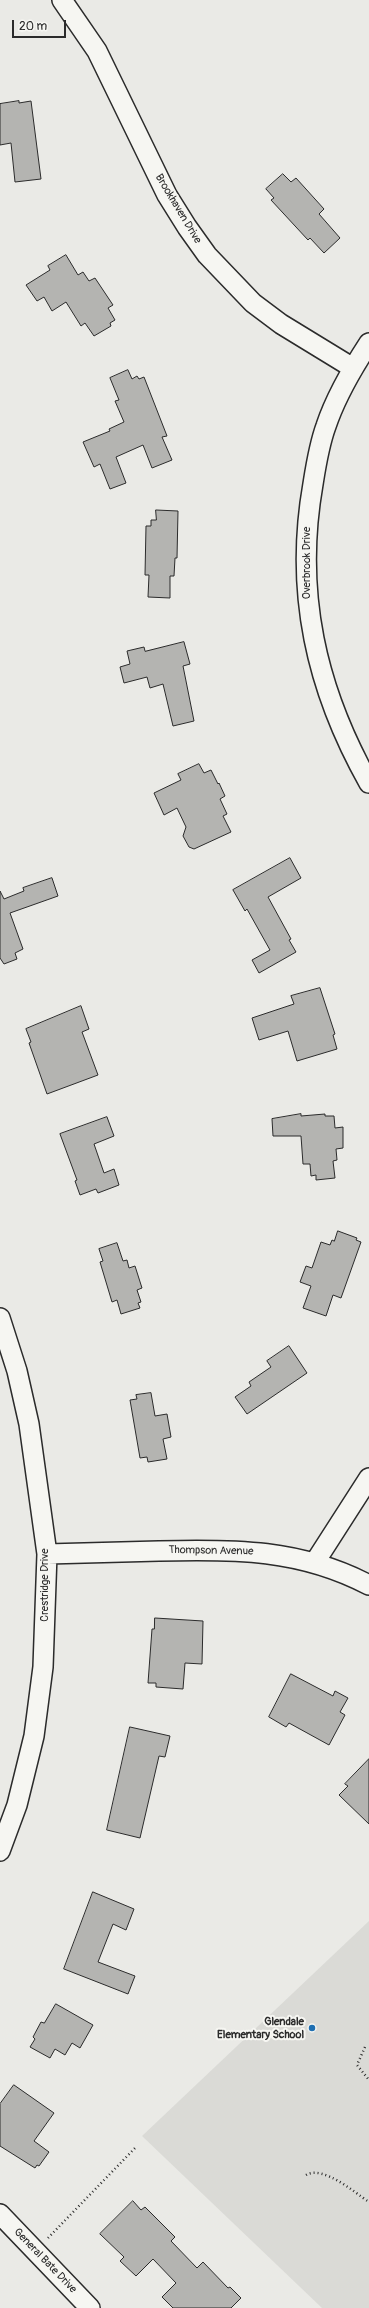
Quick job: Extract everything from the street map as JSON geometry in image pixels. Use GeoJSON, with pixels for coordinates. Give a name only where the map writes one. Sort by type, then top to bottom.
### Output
{"type":"FeatureCollection","features":[{"type":"Feature","properties":{"kind":"street","name":"Brookhaven Drive"},"geometry":{"type":"LineString","coordinates":[[62,0],[97,51],[164,188],[187,227],[206,255],[253,303],[293,332],[353,368]]}},
{"type":"Feature","properties":{"kind":"street","name":"Overbrook Drive"},"geometry":{"type":"LineString","coordinates":[[369,343],[353,368],[337,400],[319,449],[308,519],[306,580],[311,630],[329,699],[369,783]]}},
{"type":"Feature","properties":{"kind":"street","name":"Crestridge Drive"},"geometry":{"type":"LineString","coordinates":[[0,1318],[17,1370],[29,1424],[47,1554],[43,1667],[34,1736],[17,1805],[0,1851]]}},
{"type":"Feature","properties":{"kind":"street"},"geometry":{"type":"LineString","coordinates":[[315,1562],[369,1478]]}},
{"type":"Feature","properties":{"kind":"street","name":"Thompson Avenue"},"geometry":{"type":"LineString","coordinates":[[47,1554],[238,1549],[278,1554],[315,1562],[369,1584]]}},
{"type":"Feature","properties":{"kind":"street","name":"General Bate Drive"},"geometry":{"type":"LineString","coordinates":[[0,2214],[90,2308]]}},
{"type":"Feature","properties":{"kind":"path"},"geometry":{"type":"LineString","coordinates":[[366,2047],[358,2065],[369,2080]]}},
{"type":"Feature","properties":{"kind":"path"},"geometry":{"type":"LineString","coordinates":[[35,2251],[137,2146]]}},
{"type":"Feature","properties":{"kind":"path"},"geometry":{"type":"LineString","coordinates":[[306,2175],[315,2172],[325,2174],[369,2202]]}},
{"type":"Feature","properties":{"kind":"shaded area","name":"Glendale Elementary School"},"geometry":{"type":"Polygon","coordinates":[[[369,1921],[369,2308],[322,2308],[142,2136],[369,1921]]]}},
{"type":"Feature","properties":{"kind":"building"},"geometry":{"type":"Polygon","coordinates":[[[19,101],[19,103],[31,101],[41,179],[15,182],[11,143],[0,145],[0,104],[19,101]]]}},
{"type":"Feature","properties":{"kind":"building"},"geometry":{"type":"Polygon","coordinates":[[[283,174],[291,182],[296,178],[324,209],[319,214],[340,238],[324,253],[310,238],[308,240],[271,200],[274,198],[266,189],[283,174]]]}},
{"type":"Feature","properties":{"kind":"building"},"geometry":{"type":"Polygon","coordinates":[[[66,255],[78,275],[83,272],[89,281],[95,278],[113,305],[108,308],[115,320],[110,323],[111,326],[94,336],[85,323],[81,326],[66,302],[52,311],[44,297],[37,301],[26,285],[50,270],[48,266],[66,255]]]}},
{"type":"Feature","properties":{"kind":"building"},"geometry":{"type":"Polygon","coordinates":[[[128,370],[132,379],[137,376],[139,379],[144,377],[167,436],[162,437],[172,460],[152,468],[143,445],[116,457],[126,483],[110,489],[100,464],[94,467],[83,442],[110,431],[109,429],[124,422],[115,401],[119,400],[110,378],[128,370]]]}},
{"type":"Feature","properties":{"kind":"building"},"geometry":{"type":"Polygon","coordinates":[[[156,510],[178,511],[177,558],[175,558],[174,576],[170,576],[170,598],[148,597],[149,575],[145,575],[146,526],[151,526],[151,520],[156,520],[156,510]]]}},
{"type":"Feature","properties":{"kind":"building"},"geometry":{"type":"Polygon","coordinates":[[[184,642],[190,664],[183,666],[194,721],[173,726],[163,684],[150,688],[147,677],[124,683],[120,667],[130,664],[127,651],[144,647],[145,651],[184,642]]]}},
{"type":"Feature","properties":{"kind":"building"},"geometry":{"type":"Polygon","coordinates":[[[199,764],[204,773],[211,770],[218,784],[219,783],[225,796],[220,799],[227,814],[223,816],[231,832],[194,849],[189,847],[183,836],[186,827],[177,808],[164,815],[154,793],[181,780],[178,774],[199,764]]]}},
{"type":"Feature","properties":{"kind":"building"},"geometry":{"type":"Polygon","coordinates":[[[290,858],[301,878],[268,897],[291,939],[289,940],[296,952],[259,973],[252,960],[270,950],[247,909],[245,911],[233,890],[290,858]]]}},
{"type":"Feature","properties":{"kind":"building"},"geometry":{"type":"Polygon","coordinates":[[[52,878],[58,896],[10,913],[23,949],[15,953],[17,959],[4,964],[0,958],[0,891],[4,899],[24,891],[23,888],[52,878]]]}},
{"type":"Feature","properties":{"kind":"building"},"geometry":{"type":"Polygon","coordinates":[[[320,988],[335,1034],[333,1035],[337,1049],[297,1061],[288,1031],[259,1040],[252,1018],[294,1004],[291,996],[320,988]]]}},
{"type":"Feature","properties":{"kind":"building"},"geometry":{"type":"Polygon","coordinates":[[[81,1006],[89,1029],[82,1032],[98,1075],[47,1094],[29,1043],[31,1042],[26,1029],[81,1006]]]}},
{"type":"Feature","properties":{"kind":"building"},"geometry":{"type":"Polygon","coordinates":[[[301,1114],[301,1116],[325,1114],[325,1116],[334,1116],[335,1128],[343,1127],[343,1148],[336,1149],[337,1160],[333,1161],[335,1178],[316,1180],[316,1175],[311,1176],[310,1164],[303,1164],[301,1136],[273,1136],[272,1119],[301,1114]]]}},
{"type":"Feature","properties":{"kind":"building"},"geometry":{"type":"Polygon","coordinates":[[[107,1117],[114,1136],[94,1144],[104,1173],[114,1169],[119,1185],[98,1193],[96,1189],[80,1195],[75,1181],[77,1180],[60,1134],[107,1117]]]}},
{"type":"Feature","properties":{"kind":"building"},"geometry":{"type":"Polygon","coordinates":[[[338,1231],[357,1238],[356,1240],[361,1242],[341,1298],[333,1295],[326,1316],[303,1308],[311,1286],[300,1282],[306,1266],[312,1268],[321,1242],[330,1245],[332,1240],[334,1241],[338,1231]]]}},
{"type":"Feature","properties":{"kind":"building"},"geometry":{"type":"Polygon","coordinates":[[[117,1243],[123,1261],[127,1260],[129,1268],[135,1266],[142,1288],[137,1290],[141,1302],[138,1303],[140,1308],[121,1314],[117,1300],[112,1302],[100,1262],[103,1261],[99,1249],[117,1243]]]}},
{"type":"Feature","properties":{"kind":"building"},"geometry":{"type":"Polygon","coordinates":[[[289,1346],[307,1373],[247,1414],[235,1397],[251,1386],[249,1382],[271,1367],[267,1361],[289,1346]]]}},
{"type":"Feature","properties":{"kind":"building"},"geometry":{"type":"Polygon","coordinates":[[[151,1393],[155,1416],[167,1414],[171,1437],[163,1439],[167,1459],[148,1462],[147,1457],[140,1458],[130,1400],[137,1399],[136,1395],[151,1393]]]}},
{"type":"Feature","properties":{"kind":"building"},"geometry":{"type":"Polygon","coordinates":[[[155,1618],[203,1621],[202,1664],[185,1663],[183,1689],[156,1687],[156,1683],[148,1683],[152,1629],[154,1629],[155,1618]]]}},
{"type":"Feature","properties":{"kind":"building"},"geometry":{"type":"Polygon","coordinates":[[[291,1674],[333,1696],[335,1691],[348,1698],[340,1712],[345,1715],[329,1745],[289,1723],[286,1727],[269,1717],[291,1674]]]}},
{"type":"Feature","properties":{"kind":"building"},"geometry":{"type":"Polygon","coordinates":[[[130,1727],[170,1736],[165,1757],[159,1756],[140,1838],[107,1830],[130,1727]]]}},
{"type":"Feature","properties":{"kind":"building"},"geometry":{"type":"Polygon","coordinates":[[[369,1759],[369,1824],[339,1795],[348,1786],[345,1784],[369,1759]]]}},
{"type":"Feature","properties":{"kind":"building"},"geometry":{"type":"Polygon","coordinates":[[[93,1892],[134,1909],[126,1930],[113,1924],[98,1962],[135,1976],[128,1994],[64,1969],[93,1892]]]}},
{"type":"Feature","properties":{"kind":"building"},"geometry":{"type":"Polygon","coordinates":[[[56,2004],[93,2025],[80,2048],[72,2043],[65,2055],[55,2049],[50,2058],[30,2047],[35,2039],[33,2037],[41,2022],[44,2023],[56,2004]]]}},
{"type":"Feature","properties":{"kind":"building"},"geometry":{"type":"Polygon","coordinates":[[[14,2085],[54,2113],[34,2141],[49,2152],[39,2166],[37,2165],[35,2168],[0,2146],[0,2104],[14,2085]]]}},
{"type":"Feature","properties":{"kind":"building"},"geometry":{"type":"Polygon","coordinates":[[[133,2201],[141,2210],[145,2207],[175,2237],[171,2241],[197,2268],[203,2262],[228,2288],[230,2287],[241,2298],[231,2308],[173,2308],[162,2297],[176,2283],[153,2259],[136,2276],[120,2261],[124,2257],[100,2234],[133,2201]]]}},
{"type":"Feature","properties":{"kind":"place","name":"Glendale Elementary School"},"geometry":{"type":"Point","coordinates":[312,2028]}}]}
